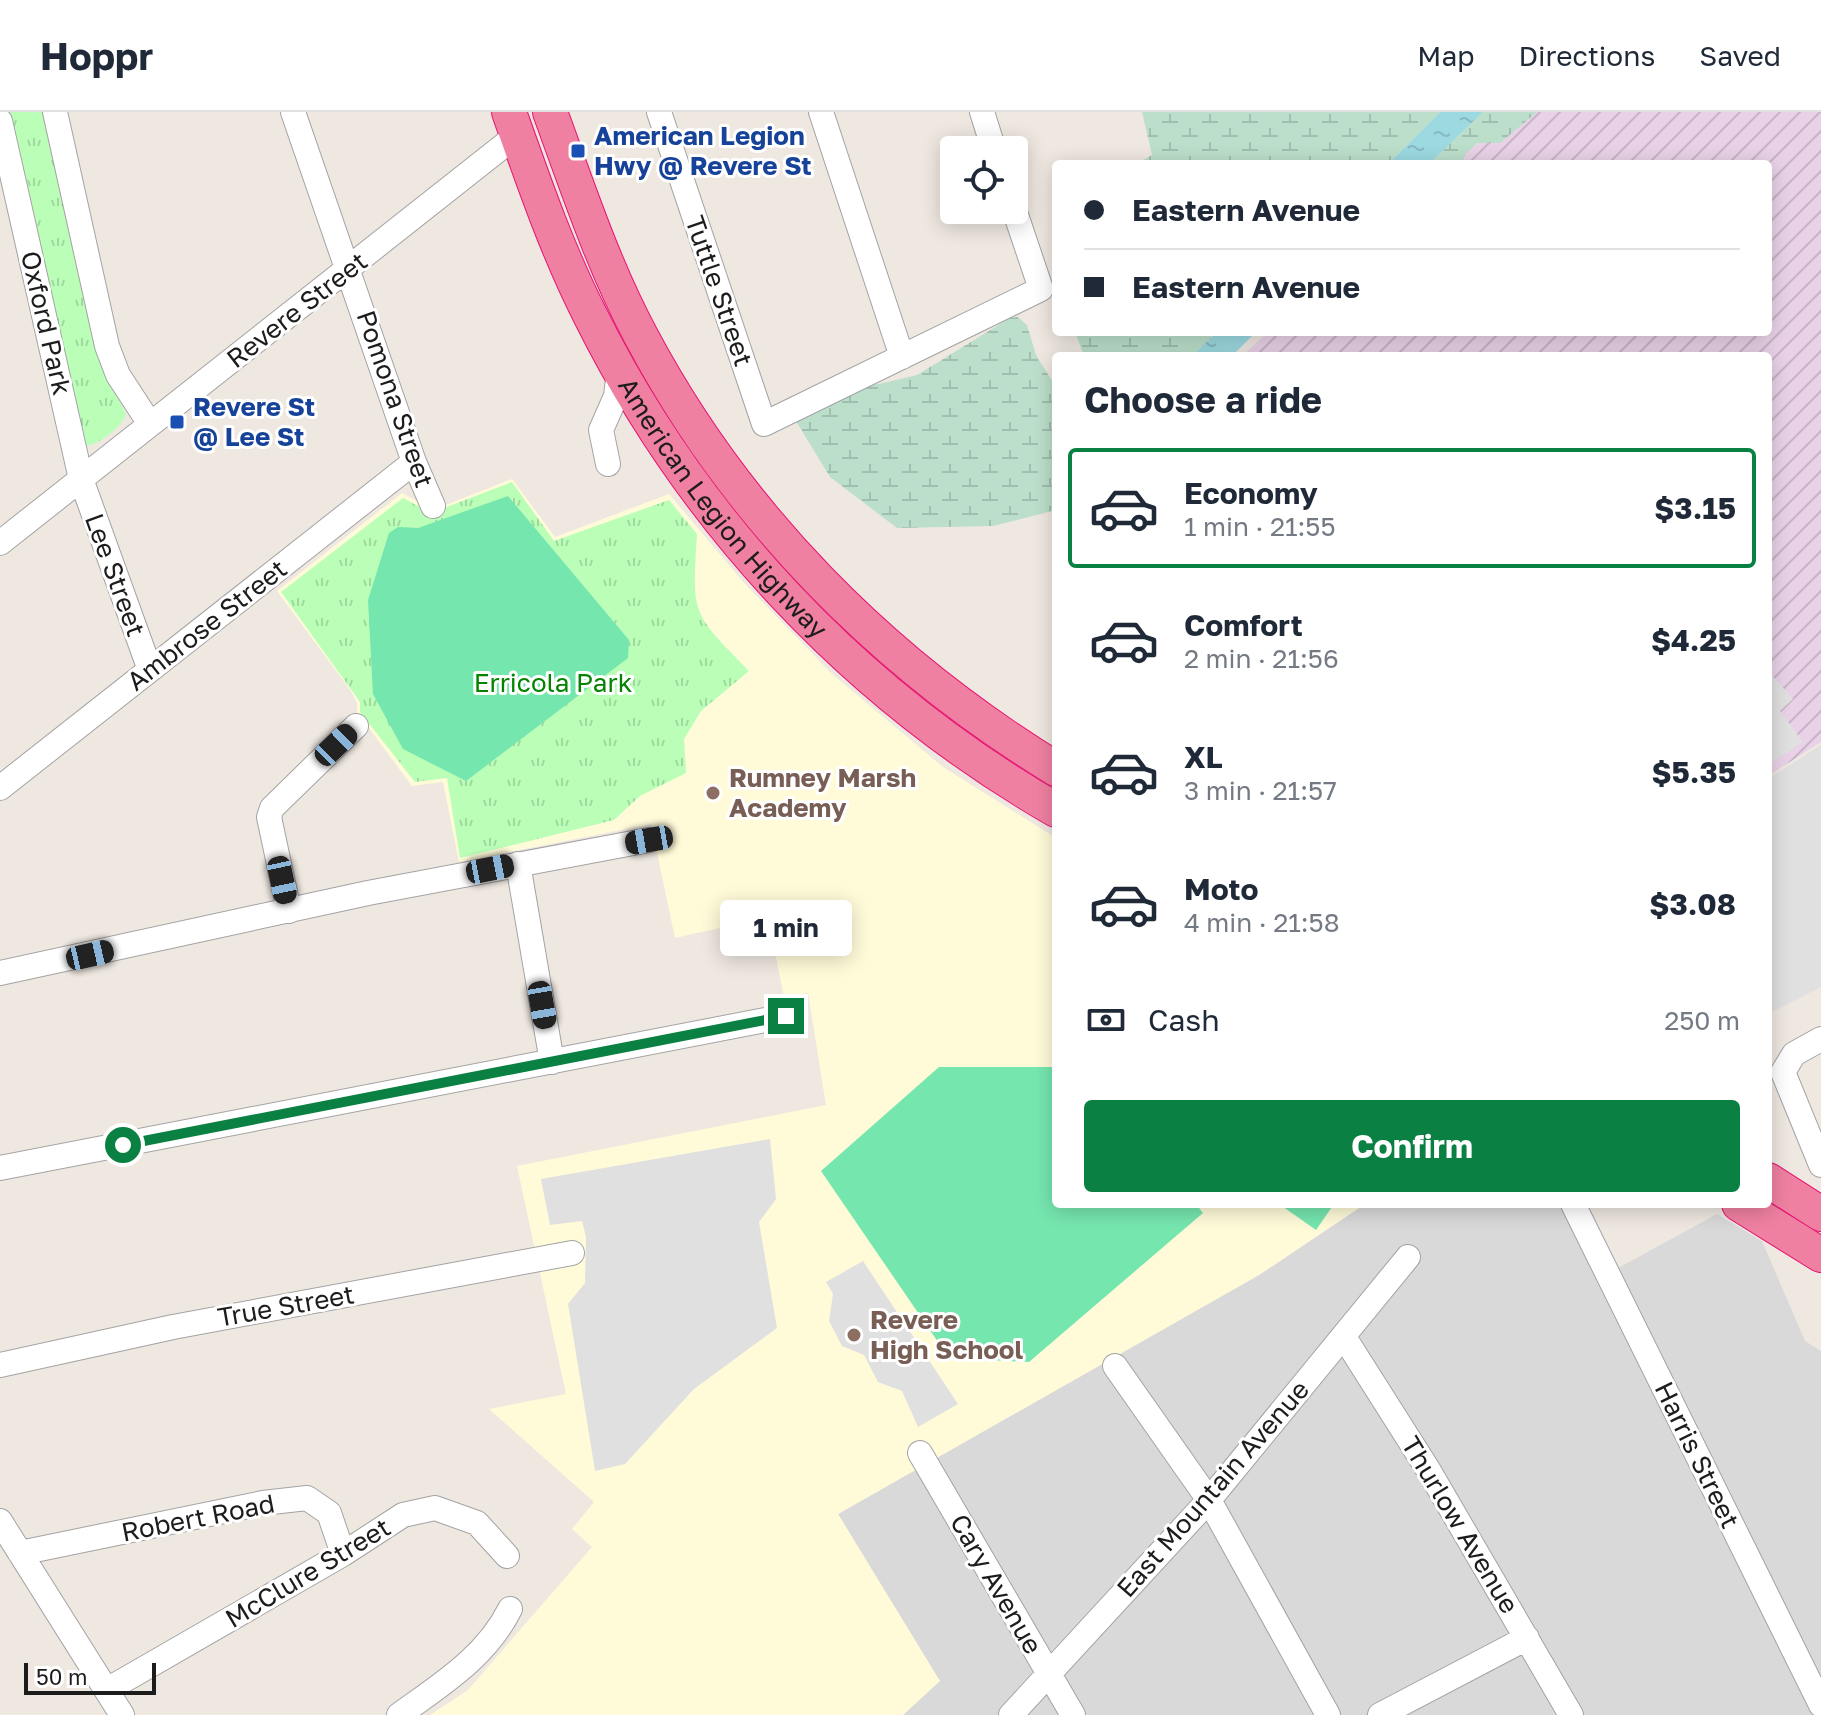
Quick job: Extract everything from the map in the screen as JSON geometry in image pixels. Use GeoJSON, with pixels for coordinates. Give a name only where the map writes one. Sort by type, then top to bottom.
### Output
{"type":"FeatureCollection","features":[{"type":"Feature","properties":{"kind":"highway","name":"American Legion Highway"},"geometry":{"type":"LineString","coordinates":[[550,112],[596,238],[640,334],[689,417],[739,488],[808,569],[877,637],[977,718],[1052,766]]}},
{"type":"Feature","properties":{"kind":"highway","name":"American Legion Highway"},"geometry":{"type":"LineString","coordinates":[[513,124],[571,274],[619,371],[708,506],[749,557],[814,627],[864,673],[939,734],[1052,807]]}},
{"type":"Feature","properties":{"kind":"highway"},"geometry":{"type":"LineString","coordinates":[[1772,1183],[1821,1214]]}},
{"type":"Feature","properties":{"kind":"highway"},"geometry":{"type":"LineString","coordinates":[[1745,1208],[1821,1255]]}},
{"type":"Feature","properties":{"kind":"street","name":"Oxford Park"},"geometry":{"type":"LineString","coordinates":[[55,112],[107,346],[118,375],[150,424]]}},
{"type":"Feature","properties":{"kind":"street","name":"Pomona Street"},"geometry":{"type":"LineString","coordinates":[[293,112],[350,269],[414,462],[433,506]]}},
{"type":"Feature","properties":{"kind":"street","name":"Tuttle Street"},"geometry":{"type":"LineString","coordinates":[[659,112],[764,424],[902,357]]}},
{"type":"Feature","properties":{"kind":"street"},"geometry":{"type":"LineString","coordinates":[[821,112],[902,357],[1041,289],[1019,224]]}},
{"type":"Feature","properties":{"kind":"street"},"geometry":{"type":"LineString","coordinates":[[982,112],[990,136]]}},
{"type":"Feature","properties":{"kind":"street","name":"Oxford Park"},"geometry":{"type":"LineString","coordinates":[[0,121],[81,479]]}},
{"type":"Feature","properties":{"kind":"street","name":"Revere Street"},"geometry":{"type":"LineString","coordinates":[[0,543],[350,269],[513,124]]}},
{"type":"Feature","properties":{"kind":"street"},"geometry":{"type":"LineString","coordinates":[[608,464],[601,430],[616,396],[619,371]]}},
{"type":"Feature","properties":{"kind":"street","name":"Ambrose Street"},"geometry":{"type":"LineString","coordinates":[[0,788],[414,462]]}},
{"type":"Feature","properties":{"kind":"street","name":"Lee Street"},"geometry":{"type":"LineString","coordinates":[[81,479],[150,670]]}},
{"type":"Feature","properties":{"kind":"street"},"geometry":{"type":"LineString","coordinates":[[289,911],[269,817],[278,801],[356,726]]}},
{"type":"Feature","properties":{"kind":"street"},"geometry":{"type":"LineString","coordinates":[[0,973],[518,864],[649,840]]}},
{"type":"Feature","properties":{"kind":"street"},"geometry":{"type":"LineString","coordinates":[[518,864],[552,1062]]}},
{"type":"Feature","properties":{"kind":"street"},"geometry":{"type":"LineString","coordinates":[[0,1168],[786,1016]]}},
{"type":"Feature","properties":{"kind":"street"},"geometry":{"type":"LineString","coordinates":[[1821,1039],[1794,1054],[1783,1072],[1821,1165]]}},
{"type":"Feature","properties":{"kind":"street","name":"Harris Street"},"geometry":{"type":"LineString","coordinates":[[1575,1208],[1821,1705]]}},
{"type":"Feature","properties":{"kind":"street","name":"True Street"},"geometry":{"type":"LineString","coordinates":[[0,1365],[173,1327],[572,1253]]}},
{"type":"Feature","properties":{"kind":"street","name":"East Mountain Avenue"},"geometry":{"type":"LineString","coordinates":[[1011,1715],[1209,1500],[1408,1257]]}},
{"type":"Feature","properties":{"kind":"street","name":"Thurlow Avenue"},"geometry":{"type":"LineString","coordinates":[[1344,1337],[1571,1715]]}},
{"type":"Feature","properties":{"kind":"street"},"geometry":{"type":"LineString","coordinates":[[1115,1366],[1209,1500],[1328,1715]]}},
{"type":"Feature","properties":{"kind":"street","name":"Cary Avenue"},"geometry":{"type":"LineString","coordinates":[[920,1453],[1073,1715]]}},
{"type":"Feature","properties":{"kind":"street","name":"Robert Road"},"geometry":{"type":"LineString","coordinates":[[20,1553],[263,1503],[307,1498],[329,1513],[343,1554]]}},
{"type":"Feature","properties":{"kind":"street","name":"McClure Street"},"geometry":{"type":"LineString","coordinates":[[107,1690],[343,1554],[403,1515],[435,1508],[477,1523],[507,1556]]}},
{"type":"Feature","properties":{"kind":"street"},"geometry":{"type":"LineString","coordinates":[[0,1521],[122,1715]]}},
{"type":"Feature","properties":{"kind":"street"},"geometry":{"type":"LineString","coordinates":[[399,1715],[454,1676],[490,1643],[510,1609]]}},
{"type":"Feature","properties":{"kind":"street"},"geometry":{"type":"LineString","coordinates":[[1380,1715],[1527,1638]]}},
{"type":"Feature","properties":{"kind":"shaded area"},"geometry":{"type":"Polygon","coordinates":[[[1511,112],[1821,112],[1821,742],[1772,773],[1772,352],[1246,352],[1264,336],[1772,336],[1772,160],[1458,160],[1511,112]]]}},
{"type":"Feature","properties":{"kind":"shaded area"},"geometry":{"type":"Polygon","coordinates":[[[512,479],[555,537],[669,494],[745,584],[832,674],[943,767],[1052,835],[1052,1208],[1359,1208],[1259,1275],[838,1514],[940,1681],[903,1715],[430,1715],[468,1690],[592,1547],[572,1529],[594,1502],[489,1409],[566,1394],[517,1166],[826,1105],[808,993],[784,997],[768,917],[675,938],[651,824],[459,862],[443,782],[412,786],[357,712],[357,703],[351,691],[277,591],[402,493],[433,510],[512,479]]]}},
{"type":"Feature","properties":{"kind":"shaded area"},"geometry":{"type":"Polygon","coordinates":[[[1772,675],[1793,699],[1780,711],[1803,742],[1772,762],[1772,675]]]}},
{"type":"Feature","properties":{"kind":"shaded area"},"geometry":{"type":"Polygon","coordinates":[[[1821,745],[1821,987],[1772,1012],[1772,776],[1821,745]]]}},
{"type":"Feature","properties":{"kind":"shaded area"},"geometry":{"type":"Polygon","coordinates":[[[770,1139],[776,1199],[759,1222],[777,1328],[694,1389],[625,1464],[595,1471],[568,1304],[585,1283],[586,1237],[582,1221],[550,1225],[541,1179],[770,1139]]]}},
{"type":"Feature","properties":{"kind":"shaded area"},"geometry":{"type":"Polygon","coordinates":[[[1359,1208],[1562,1208],[1598,1279],[1717,1214],[1762,1241],[1805,1341],[1821,1351],[1821,1715],[903,1715],[939,1681],[838,1514],[1259,1275],[1359,1208]]]}},
{"type":"Feature","properties":{"kind":"shaded area"},"geometry":{"type":"Polygon","coordinates":[[[863,1261],[958,1404],[918,1427],[902,1391],[878,1382],[864,1355],[842,1346],[829,1321],[833,1294],[826,1282],[863,1261]]]}},
{"type":"Feature","properties":{"kind":"green space"},"geometry":{"type":"Polygon","coordinates":[[[7,112],[48,112],[111,384],[126,414],[108,435],[89,445],[83,446],[7,112]]]}},
{"type":"Feature","properties":{"kind":"green space"},"geometry":{"type":"Polygon","coordinates":[[[1142,112],[1440,112],[1392,160],[1143,160],[1152,155],[1142,112]]]}},
{"type":"Feature","properties":{"kind":"green space"},"geometry":{"type":"Polygon","coordinates":[[[1483,112],[1537,112],[1500,143],[1477,143],[1463,160],[1433,160],[1483,112]]]}},
{"type":"Feature","properties":{"kind":"green space"},"geometry":{"type":"Polygon","coordinates":[[[1018,317],[1027,325],[1036,355],[1052,381],[1052,511],[993,526],[897,528],[830,477],[794,418],[850,385],[879,384],[917,375],[1010,318],[1018,317]]]}},
{"type":"Feature","properties":{"kind":"green space"},"geometry":{"type":"Polygon","coordinates":[[[1076,336],[1213,336],[1196,352],[1082,352],[1076,336]]]}},
{"type":"Feature","properties":{"kind":"green space","name":"Erricola Park"},"geometry":{"type":"Polygon","coordinates":[[[512,482],[554,541],[669,500],[697,534],[695,582],[699,611],[716,636],[749,671],[701,711],[684,739],[686,773],[640,796],[614,820],[460,858],[447,778],[415,782],[360,712],[360,702],[281,592],[403,498],[431,513],[512,482]]]}},
{"type":"Feature","properties":{"kind":"green space"},"geometry":{"type":"Polygon","coordinates":[[[508,496],[629,640],[628,658],[466,781],[403,749],[373,694],[368,600],[389,533],[398,527],[418,528],[508,496]]]}},
{"type":"Feature","properties":{"kind":"green space"},"geometry":{"type":"Polygon","coordinates":[[[939,1067],[1052,1067],[1052,1208],[1199,1208],[1203,1213],[1029,1362],[949,1358],[821,1171],[939,1067]]]}},
{"type":"Feature","properties":{"kind":"green space"},"geometry":{"type":"Polygon","coordinates":[[[1285,1208],[1331,1208],[1316,1230],[1285,1208]]]}},
{"type":"Feature","properties":{"kind":"water"},"geometry":{"type":"Polygon","coordinates":[[[1440,112],[1483,112],[1433,160],[1392,160],[1440,112]]]}},
{"type":"Feature","properties":{"kind":"water"},"geometry":{"type":"Polygon","coordinates":[[[1213,336],[1252,336],[1236,352],[1196,352],[1213,336]]]}},
{"type":"Feature","properties":{"kind":"place","name":"American Legion Hwy @ Revere St"},"geometry":{"type":"Point","coordinates":[578,151]}},
{"type":"Feature","properties":{"kind":"place","name":"Revere St @ Lee St"},"geometry":{"type":"Point","coordinates":[177,422]}},
{"type":"Feature","properties":{"kind":"place","name":"Rumney Marsh Academy"},"geometry":{"type":"Point","coordinates":[713,793]}},
{"type":"Feature","properties":{"kind":"place","name":"Revere High School"},"geometry":{"type":"Point","coordinates":[854,1335]}},
{"type":"Feature","properties":{"kind":"route"},"geometry":{"type":"LineString","coordinates":[[123,1145],[786,1016]]}}]}
